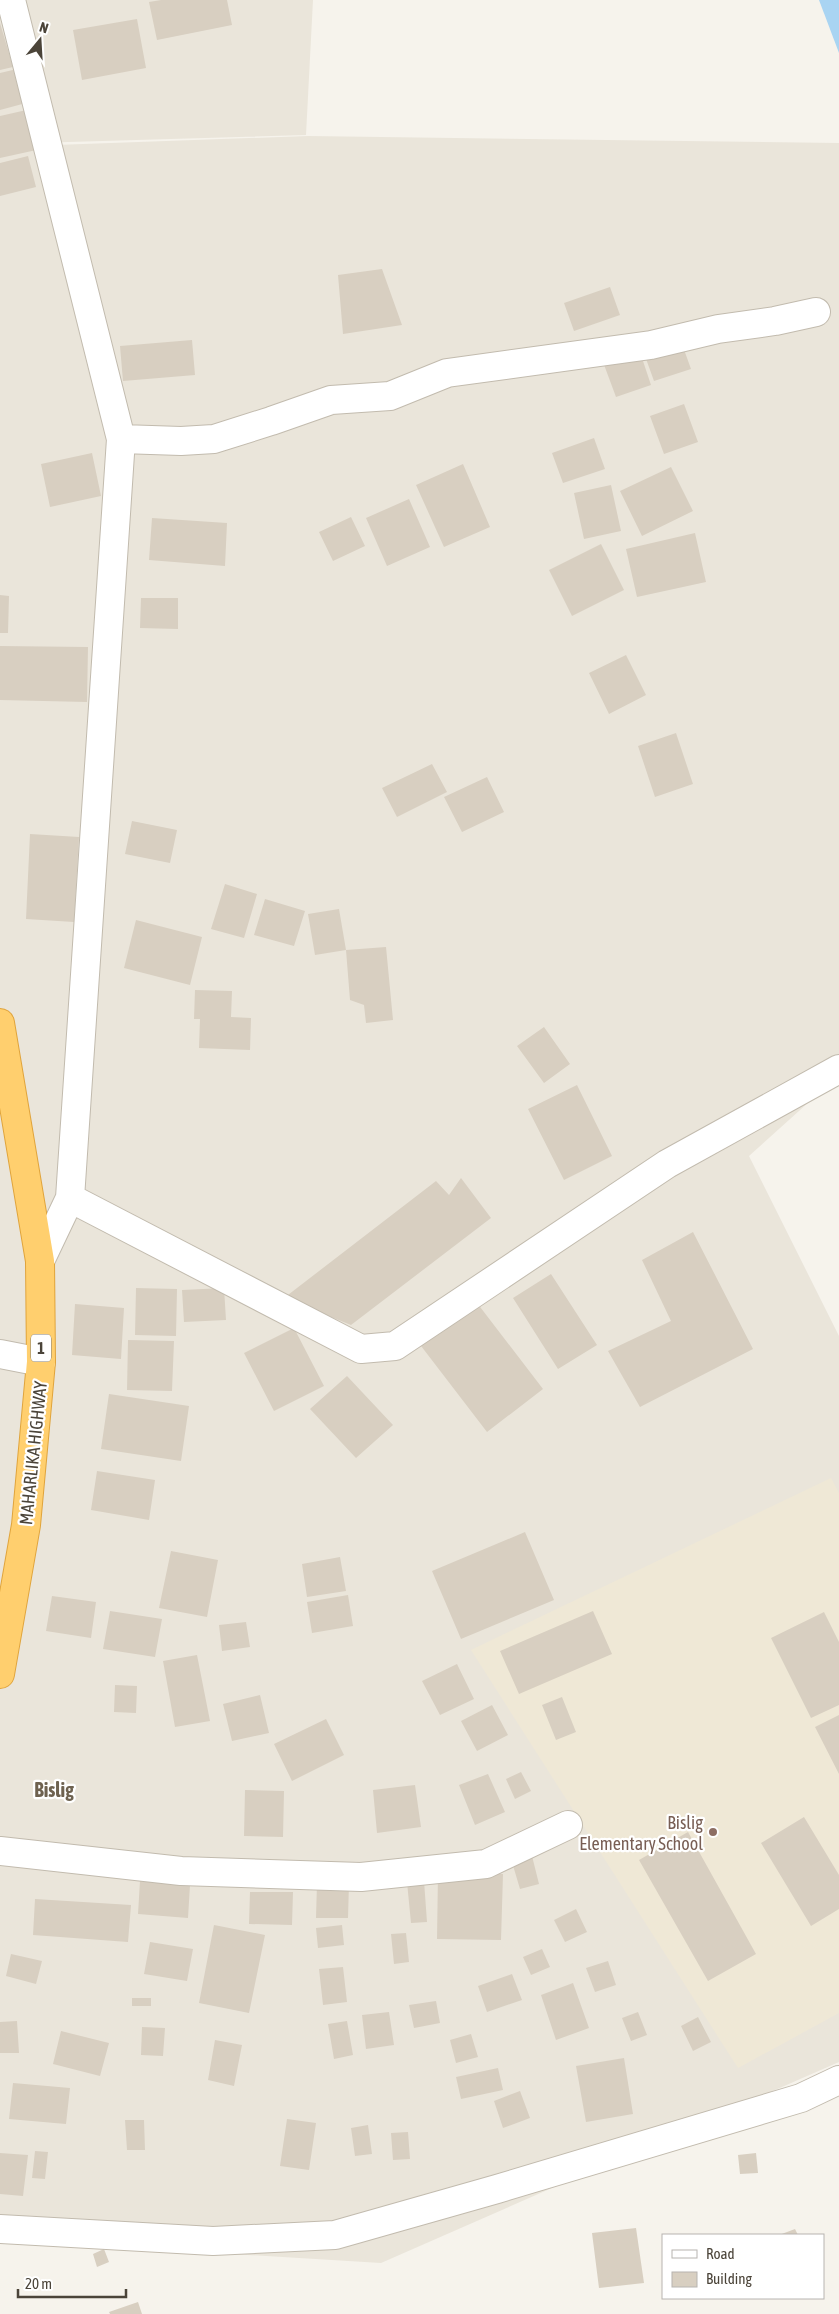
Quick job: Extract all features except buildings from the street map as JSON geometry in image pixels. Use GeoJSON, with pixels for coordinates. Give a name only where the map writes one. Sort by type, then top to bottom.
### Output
{"type":"FeatureCollection","features":[{"type":"Feature","properties":{"kind":"highway","name":"MAHARLIKA HIGHWAY"},"geometry":{"type":"LineString","coordinates":[[0,1022],[40,1261],[41,1362],[26,1525],[0,1674]]}},
{"type":"Feature","properties":{"kind":"street"},"geometry":{"type":"LineString","coordinates":[[12,0],[121,439],[70,1198],[40,1261]]}},
{"type":"Feature","properties":{"kind":"street"},"geometry":{"type":"LineString","coordinates":[[121,439],[181,441],[214,438],[271,422],[330,400],[390,396],[447,373],[668,342],[718,329],[775,322],[816,312]]}},
{"type":"Feature","properties":{"kind":"street"},"geometry":{"type":"LineString","coordinates":[[70,1198],[361,1349],[395,1346],[667,1164],[839,1069]]}},
{"type":"Feature","properties":{"kind":"street"},"geometry":{"type":"LineString","coordinates":[[0,1354],[41,1362]]}},
{"type":"Feature","properties":{"kind":"street"},"geometry":{"type":"LineString","coordinates":[[0,1851],[181,1871],[361,1877],[486,1864],[568,1825]]}},
{"type":"Feature","properties":{"kind":"street"},"geometry":{"type":"LineString","coordinates":[[0,2229],[213,2241],[335,2234],[498,2189],[801,2098],[839,2080]]}},
{"type":"Feature","properties":{"kind":"shaded area"},"geometry":{"type":"Polygon","coordinates":[[[0,0],[313,0],[306,135],[0,144],[0,0]]]}},
{"type":"Feature","properties":{"kind":"shaded area"},"geometry":{"type":"Polygon","coordinates":[[[308,136],[839,143],[839,1075],[749,1156],[839,1336],[839,2062],[381,2263],[0,2240],[0,147],[308,136]]]}},
{"type":"Feature","properties":{"kind":"shaded area","name":"Bislig Elementary School"},"geometry":{"type":"Polygon","coordinates":[[[831,1478],[839,1493],[839,2013],[738,2068],[471,1650],[831,1478]]]}},
{"type":"Feature","properties":{"kind":"water"},"geometry":{"type":"Polygon","coordinates":[[[819,0],[839,0],[839,53],[819,0]]]}},
{"type":"Feature","properties":{"kind":"place","name":"Bislig Elementary School"},"geometry":{"type":"Point","coordinates":[713,1832]}},
{"type":"Feature","properties":{"kind":"district","name":"Bislig"},"geometry":{"type":"Point","coordinates":[54,1789]}}]}
